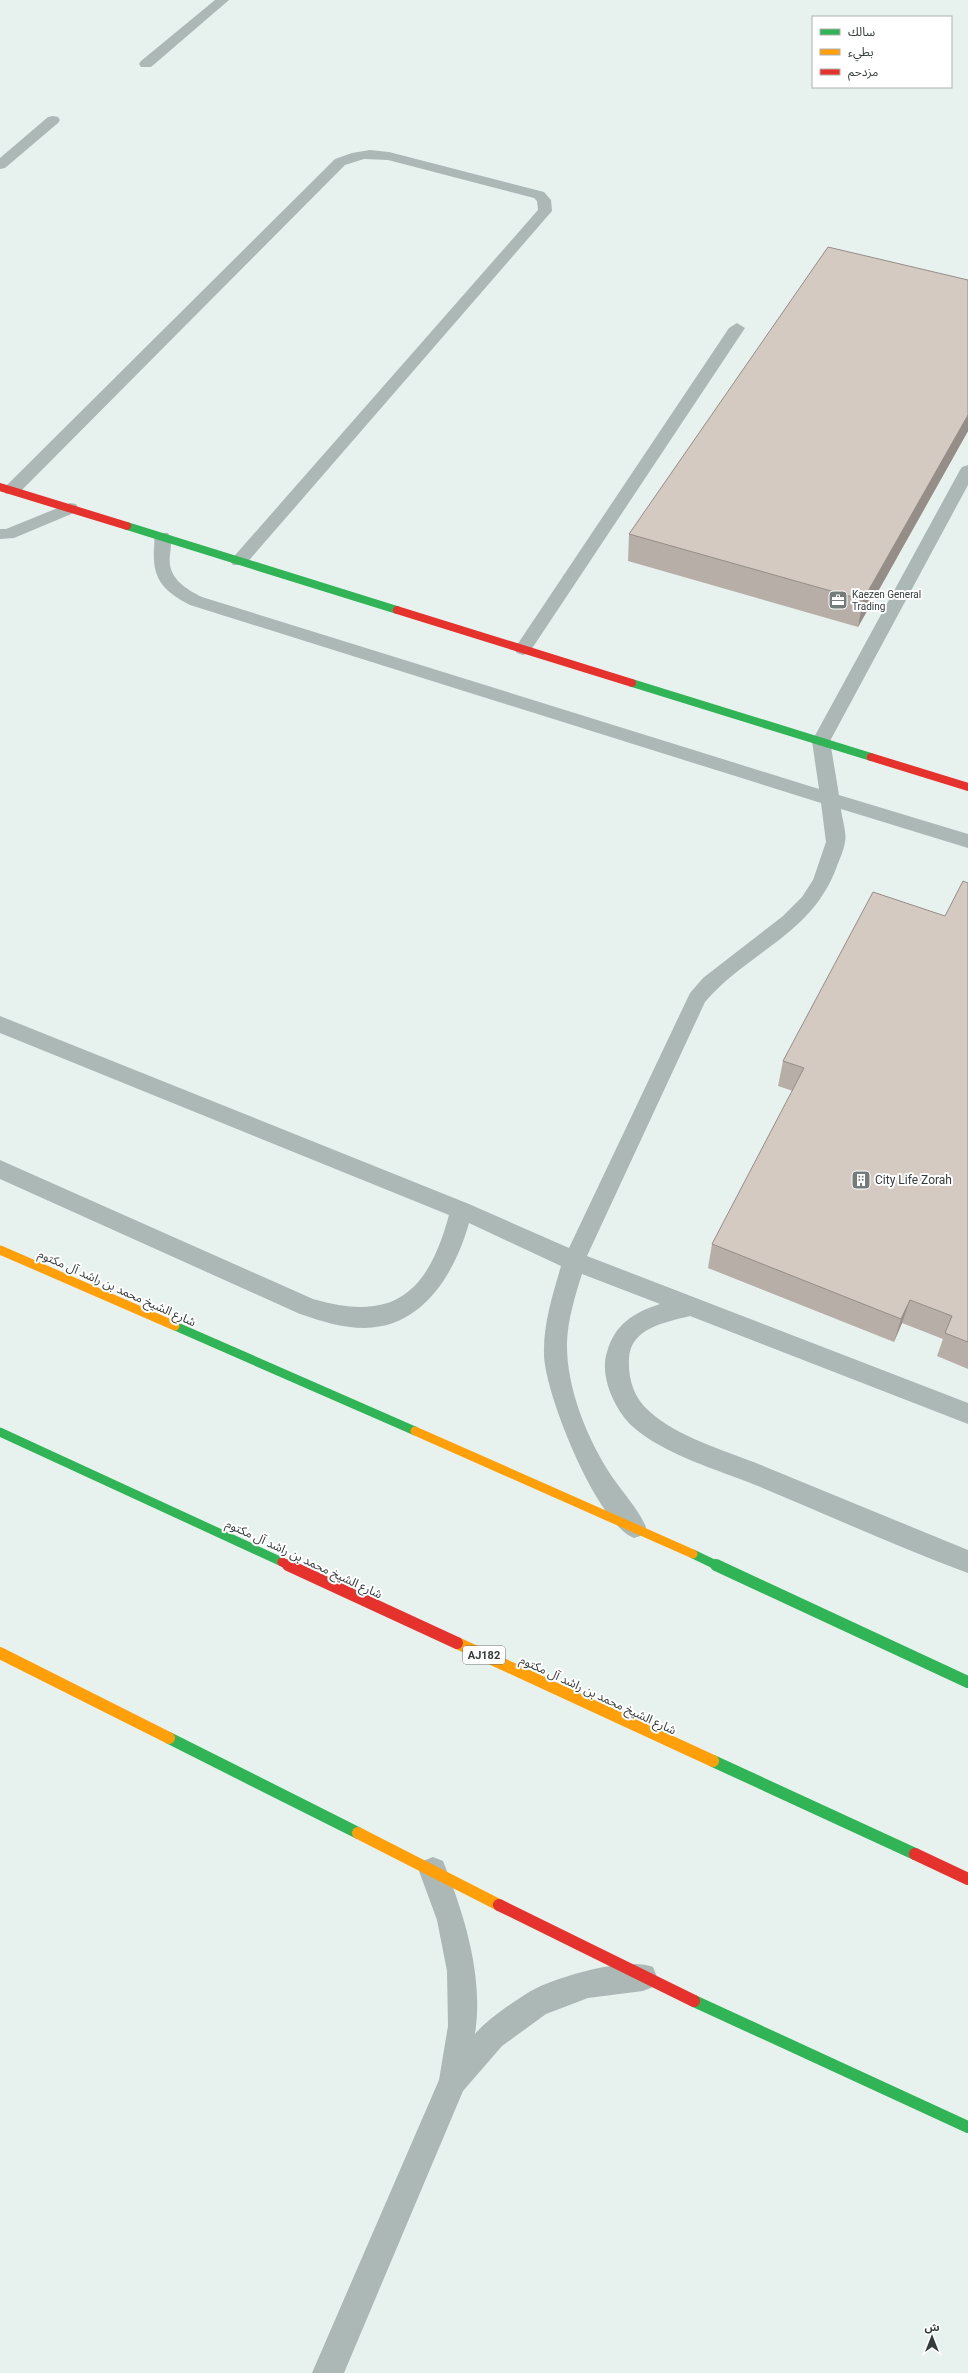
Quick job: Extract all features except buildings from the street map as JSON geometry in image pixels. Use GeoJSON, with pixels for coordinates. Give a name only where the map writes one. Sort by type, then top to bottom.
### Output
{"type":"FeatureCollection","features":[{"type":"Feature","properties":{"kind":"main road"},"geometry":{"type":"LineString","coordinates":[[6,489],[968,787]]}},
{"type":"Feature","properties":{"kind":"main road","name":"شارع الشيخ محمد بن راشد آل مكتوم"},"geometry":{"type":"LineString","coordinates":[[0,1250],[634,1527],[968,1682]]}},
{"type":"Feature","properties":{"kind":"main road","name":"شارع الشيخ محمد بن راشد آل مكتوم"},"geometry":{"type":"LineString","coordinates":[[0,1432],[968,1879]]}},
{"type":"Feature","properties":{"kind":"main road"},"geometry":{"type":"LineString","coordinates":[[0,1653],[643,1977],[968,2127]]}},
{"type":"Feature","properties":{"kind":"street"},"geometry":{"type":"LineString","coordinates":[[146,64],[223,0]]}},
{"type":"Feature","properties":{"kind":"street"},"geometry":{"type":"LineString","coordinates":[[0,165],[53,120]]}},
{"type":"Feature","properties":{"kind":"street"},"geometry":{"type":"LineString","coordinates":[[6,489],[340,162],[358,155],[389,156],[539,195],[544,200],[545,210],[239,561]]}},
{"type":"Feature","properties":{"kind":"street"},"geometry":{"type":"LineString","coordinates":[[523,649],[737,328]]}},
{"type":"Feature","properties":{"kind":"street"},"geometry":{"type":"LineString","coordinates":[[634,1527],[595,1470],[573,1418],[557,1368],[557,1331],[563,1298],[574,1261],[697,998],[710,983],[725,970],[790,921],[809,902],[822,881],[836,842],[821,741],[968,470]]}},
{"type":"Feature","properties":{"kind":"street"},"geometry":{"type":"LineString","coordinates":[[0,534],[8,534],[70,508]]}},
{"type":"Feature","properties":{"kind":"street"},"geometry":{"type":"LineString","coordinates":[[162,537],[164,547],[161,562],[165,576],[182,595],[196,601],[968,842]]}},
{"type":"Feature","properties":{"kind":"street"},"geometry":{"type":"LineString","coordinates":[[0,1024],[461,1210],[574,1261],[968,1414]]}},
{"type":"Feature","properties":{"kind":"street"},"geometry":{"type":"LineString","coordinates":[[0,1169],[331,1317],[358,1319],[385,1315],[409,1305],[429,1288],[442,1268],[455,1239],[461,1210]]}},
{"type":"Feature","properties":{"kind":"street"},"geometry":{"type":"LineString","coordinates":[[693,1306],[646,1319],[629,1332],[619,1347],[617,1368],[621,1392],[632,1410],[650,1426],[703,1452],[968,1562]]}},
{"type":"Feature","properties":{"kind":"street"},"geometry":{"type":"LineString","coordinates":[[328,2373],[453,2081],[462,2026],[461,1971],[451,1920],[433,1871]]}},
{"type":"Feature","properties":{"kind":"street"},"geometry":{"type":"LineString","coordinates":[[453,2081],[492,2036],[537,2003],[588,1984],[643,1977]]}},
{"type":"Feature","properties":{"kind":"traffic: fast"},"geometry":{"type":"LineString","coordinates":[[127,526],[397,610]]}},
{"type":"Feature","properties":{"kind":"traffic: fast"},"geometry":{"type":"LineString","coordinates":[[632,683],[871,757]]}},
{"type":"Feature","properties":{"kind":"traffic: fast"},"geometry":{"type":"LineString","coordinates":[[175,1326],[415,1431]]}},
{"type":"Feature","properties":{"kind":"traffic: fast"},"geometry":{"type":"LineString","coordinates":[[0,1432],[282,1562]]}},
{"type":"Feature","properties":{"kind":"traffic: fast"},"geometry":{"type":"LineString","coordinates":[[693,1554],[968,1682]]}},
{"type":"Feature","properties":{"kind":"traffic: fast"},"geometry":{"type":"LineString","coordinates":[[169,1738],[358,1833]]}},
{"type":"Feature","properties":{"kind":"traffic: fast"},"geometry":{"type":"LineString","coordinates":[[713,1761],[915,1854]]}},
{"type":"Feature","properties":{"kind":"traffic: fast"},"geometry":{"type":"LineString","coordinates":[[694,2001],[968,2127]]}},
{"type":"Feature","properties":{"kind":"traffic: slow"},"geometry":{"type":"LineString","coordinates":[[0,1250],[175,1326]]}},
{"type":"Feature","properties":{"kind":"traffic: slow"},"geometry":{"type":"LineString","coordinates":[[415,1431],[693,1554]]}},
{"type":"Feature","properties":{"kind":"traffic: slow"},"geometry":{"type":"LineString","coordinates":[[457,1643],[713,1761]]}},
{"type":"Feature","properties":{"kind":"traffic: slow"},"geometry":{"type":"LineString","coordinates":[[0,1653],[169,1738]]}},
{"type":"Feature","properties":{"kind":"traffic: slow"},"geometry":{"type":"LineString","coordinates":[[358,1833],[499,1905]]}},
{"type":"Feature","properties":{"kind":"traffic: jam"},"geometry":{"type":"LineString","coordinates":[[0,487],[127,526]]}},
{"type":"Feature","properties":{"kind":"traffic: jam"},"geometry":{"type":"LineString","coordinates":[[397,610],[632,683]]}},
{"type":"Feature","properties":{"kind":"traffic: jam"},"geometry":{"type":"LineString","coordinates":[[871,757],[968,787]]}},
{"type":"Feature","properties":{"kind":"traffic: jam"},"geometry":{"type":"LineString","coordinates":[[282,1562],[457,1643]]}},
{"type":"Feature","properties":{"kind":"traffic: jam"},"geometry":{"type":"LineString","coordinates":[[915,1854],[968,1879]]}},
{"type":"Feature","properties":{"kind":"traffic: jam"},"geometry":{"type":"LineString","coordinates":[[499,1905],[694,2001]]}},
{"type":"Feature","properties":{"kind":"place","name":"Kaezen General Trading"},"geometry":{"type":"Point","coordinates":[838,600]}},
{"type":"Feature","properties":{"kind":"place","name":"City Life Zorah"},"geometry":{"type":"Point","coordinates":[861,1180]}}]}
